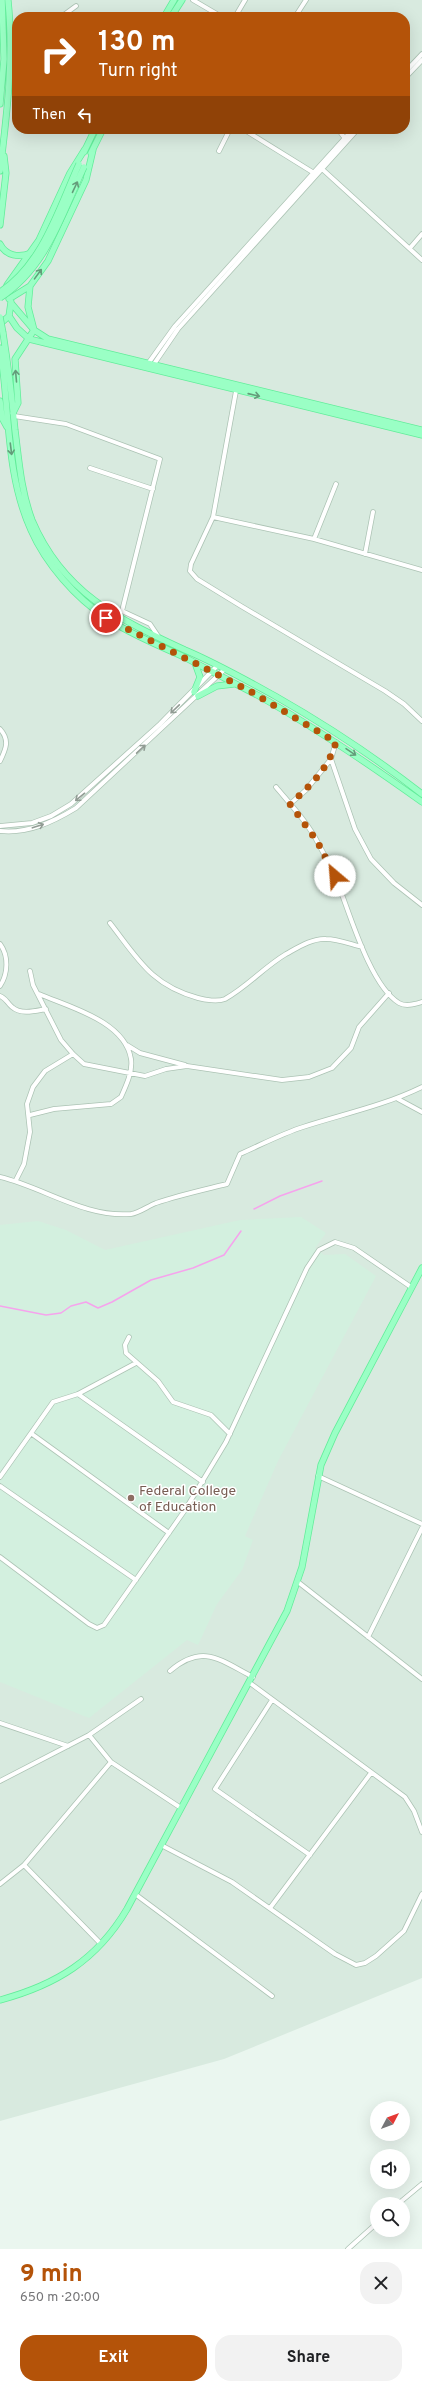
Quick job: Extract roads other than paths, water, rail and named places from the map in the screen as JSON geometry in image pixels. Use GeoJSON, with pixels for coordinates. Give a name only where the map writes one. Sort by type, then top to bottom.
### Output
{"type":"FeatureCollection","features":[{"type":"Feature","properties":{"kind":"main road"},"geometry":{"type":"LineString","coordinates":[[0,104],[4,59],[2,0]]}},
{"type":"Feature","properties":{"kind":"main road"},"geometry":{"type":"LineString","coordinates":[[8,0],[12,28]]}},
{"type":"Feature","properties":{"kind":"main road"},"geometry":{"type":"LineString","coordinates":[[167,12],[174,0]]}},
{"type":"Feature","properties":{"kind":"main road"},"geometry":{"type":"LineString","coordinates":[[174,12],[182,0]]}},
{"type":"Feature","properties":{"kind":"main road"},"geometry":{"type":"LineString","coordinates":[[0,171],[12,59]]}},
{"type":"Feature","properties":{"kind":"main road"},"geometry":{"type":"LineString","coordinates":[[1,293],[31,253],[70,173],[92,134]]}},
{"type":"Feature","properties":{"kind":"main road"},"geometry":{"type":"LineString","coordinates":[[1,293],[36,256],[82,166],[93,150],[101,134]]}},
{"type":"Feature","properties":{"kind":"main road"},"geometry":{"type":"LineString","coordinates":[[0,225],[6,173],[2,146]]}},
{"type":"Feature","properties":{"kind":"main road"},"geometry":{"type":"LineString","coordinates":[[82,166],[85,149]]}},
{"type":"Feature","properties":{"kind":"main road"},"geometry":{"type":"LineString","coordinates":[[93,150],[86,180],[48,260],[30,286],[10,301],[9,316],[16,328],[29,339],[422,430]]}},
{"type":"Feature","properties":{"kind":"main road"},"geometry":{"type":"LineString","coordinates":[[0,244],[12,255],[21,257],[31,253]]}},
{"type":"Feature","properties":{"kind":"main road"},"geometry":{"type":"LineString","coordinates":[[13,415],[18,404],[15,359],[19,350],[29,339],[34,330],[28,307],[30,286]]}},
{"type":"Feature","properties":{"kind":"main road"},"geometry":{"type":"LineString","coordinates":[[1,293],[10,301],[34,330],[48,339],[236,391],[422,435]]}},
{"type":"Feature","properties":{"kind":"main road"},"geometry":{"type":"LineString","coordinates":[[0,324],[9,316]]}},
{"type":"Feature","properties":{"kind":"main road"},"geometry":{"type":"LineString","coordinates":[[0,317],[20,471],[27,505],[40,535],[50,552],[71,578],[98,604],[120,619],[225,669],[275,696],[328,728],[422,794]]}},
{"type":"Feature","properties":{"kind":"main road"},"geometry":{"type":"LineString","coordinates":[[0,348],[14,477],[22,507],[43,553],[60,576],[84,600],[106,618],[236,684],[336,742],[422,802]]}},
{"type":"Feature","properties":{"kind":"main road"},"geometry":{"type":"LineString","coordinates":[[0,401],[2,418],[8,428]]}},
{"type":"Feature","properties":{"kind":"main road"},"geometry":{"type":"LineString","coordinates":[[194,663],[200,677],[196,694]]}},
{"type":"Feature","properties":{"kind":"main road"},"geometry":{"type":"LineString","coordinates":[[196,694],[217,686],[236,684]]}},
{"type":"Feature","properties":{"kind":"main road"},"geometry":{"type":"LineString","coordinates":[[0,2000],[30,1992],[56,1980],[75,1968],[101,1944],[120,1920],[135,1894],[281,1624],[298,1582],[317,1475],[335,1434],[422,1268]]}},
{"type":"Feature","properties":{"kind":"street"},"geometry":{"type":"LineString","coordinates":[[193,0],[213,12]]}},
{"type":"Feature","properties":{"kind":"street"},"geometry":{"type":"LineString","coordinates":[[238,12],[246,0]]}},
{"type":"Feature","properties":{"kind":"street"},"geometry":{"type":"LineString","coordinates":[[298,12],[306,0]]}},
{"type":"Feature","properties":{"kind":"street"},"geometry":{"type":"LineString","coordinates":[[68,12],[76,6]]}},
{"type":"Feature","properties":{"kind":"street"},"geometry":{"type":"LineString","coordinates":[[410,67],[422,54]]}},
{"type":"Feature","properties":{"kind":"street"},"geometry":{"type":"LineString","coordinates":[[410,73],[422,60]]}},
{"type":"Feature","properties":{"kind":"street"},"geometry":{"type":"LineString","coordinates":[[219,151],[228,134]]}},
{"type":"Feature","properties":{"kind":"street"},"geometry":{"type":"LineString","coordinates":[[252,134],[315,173]]}},
{"type":"Feature","properties":{"kind":"street"},"geometry":{"type":"LineString","coordinates":[[341,134],[345,140]]}},
{"type":"Feature","properties":{"kind":"street"},"geometry":{"type":"LineString","coordinates":[[150,366],[175,326],[349,134]]}},
{"type":"Feature","properties":{"kind":"street"},"geometry":{"type":"LineString","coordinates":[[345,140],[352,134]]}},
{"type":"Feature","properties":{"kind":"street"},"geometry":{"type":"LineString","coordinates":[[321,167],[422,260]]}},
{"type":"Feature","properties":{"kind":"street"},"geometry":{"type":"LineString","coordinates":[[410,248],[422,234]]}},
{"type":"Feature","properties":{"kind":"street"},"geometry":{"type":"LineString","coordinates":[[236,391],[213,517],[191,564],[190,571],[193,575],[241,606],[385,691],[404,704],[422,721]]}},
{"type":"Feature","properties":{"kind":"street"},"geometry":{"type":"LineString","coordinates":[[13,415],[66,424],[160,459],[122,611],[150,624],[160,639]]}},
{"type":"Feature","properties":{"kind":"street"},"geometry":{"type":"LineString","coordinates":[[90,468],[152,489]]}},
{"type":"Feature","properties":{"kind":"street"},"geometry":{"type":"LineString","coordinates":[[314,539],[336,484]]}},
{"type":"Feature","properties":{"kind":"street"},"geometry":{"type":"LineString","coordinates":[[365,554],[374,512]]}},
{"type":"Feature","properties":{"kind":"street"},"geometry":{"type":"LineString","coordinates":[[213,517],[314,539],[422,570]]}},
{"type":"Feature","properties":{"kind":"street"},"geometry":{"type":"LineString","coordinates":[[0,831],[22,831],[37,827],[53,821],[76,808],[196,694],[218,666]]}},
{"type":"Feature","properties":{"kind":"street"},"geometry":{"type":"LineString","coordinates":[[0,826],[32,823],[51,816],[71,804],[196,694],[220,676],[225,669]]}},
{"type":"Feature","properties":{"kind":"street"},"geometry":{"type":"LineString","coordinates":[[0,729],[6,738],[7,746],[0,762]]}},
{"type":"Feature","properties":{"kind":"street"},"geometry":{"type":"LineString","coordinates":[[290,804],[306,790],[331,759],[336,742]]}},
{"type":"Feature","properties":{"kind":"street"},"geometry":{"type":"LineString","coordinates":[[331,759],[348,812],[372,859],[394,883],[422,905]]}},
{"type":"Feature","properties":{"kind":"street"},"geometry":{"type":"LineString","coordinates":[[276,787],[317,841],[331,869],[362,947],[374,972],[389,993],[399,1003],[413,1005],[422,1002]]}},
{"type":"Feature","properties":{"kind":"street"},"geometry":{"type":"LineString","coordinates":[[110,923],[143,965],[160,982],[177,992],[205,1000],[223,1000],[239,990],[278,958],[302,945],[325,939],[362,947]]}},
{"type":"Feature","properties":{"kind":"street"},"geometry":{"type":"LineString","coordinates":[[0,944],[4,949],[6,964],[6,977],[0,986]]}},
{"type":"Feature","properties":{"kind":"street"},"geometry":{"type":"LineString","coordinates":[[30,971],[33,985],[39,994],[61,1040],[84,1064],[145,1076],[166,1069],[187,1066]]}},
{"type":"Feature","properties":{"kind":"street"},"geometry":{"type":"LineString","coordinates":[[39,994],[90,1014],[108,1025],[127,1045],[140,1053],[187,1066],[282,1080],[309,1077],[332,1068],[351,1048],[359,1027],[371,1011],[389,993]]}},
{"type":"Feature","properties":{"kind":"street"},"geometry":{"type":"LineString","coordinates":[[0,996],[5,998],[11,1006],[20,1012],[46,1009]]}},
{"type":"Feature","properties":{"kind":"street"},"geometry":{"type":"LineString","coordinates":[[30,1115],[54,1109],[111,1104],[121,1098],[132,1060],[127,1045]]}},
{"type":"Feature","properties":{"kind":"street"},"geometry":{"type":"LineString","coordinates":[[16,1180],[27,1149],[30,1132],[30,1115],[28,1104],[33,1087],[45,1071],[73,1054]]}},
{"type":"Feature","properties":{"kind":"street"},"geometry":{"type":"LineString","coordinates":[[0,1177],[16,1180],[91,1210],[133,1214],[147,1206],[178,1196],[227,1184],[240,1154],[260,1145],[302,1128],[398,1099],[422,1087]]}},
{"type":"Feature","properties":{"kind":"street"},"geometry":{"type":"LineString","coordinates":[[398,1099],[422,1112]]}},
{"type":"Feature","properties":{"kind":"street"},"geometry":{"type":"LineString","coordinates":[[0,1557],[41,1589],[97,1628],[104,1625],[203,1482],[230,1434],[307,1268],[319,1250],[335,1242],[354,1248],[412,1287]]}},
{"type":"Feature","properties":{"kind":"street"},"geometry":{"type":"LineString","coordinates":[[129,1337],[125,1345],[126,1353],[158,1380],[173,1402],[210,1415],[230,1434]]}},
{"type":"Feature","properties":{"kind":"street"},"geometry":{"type":"LineString","coordinates":[[0,1477],[10,1460],[32,1434],[53,1402],[78,1394],[136,1363]]}},
{"type":"Feature","properties":{"kind":"street"},"geometry":{"type":"LineString","coordinates":[[78,1394],[203,1482]]}},
{"type":"Feature","properties":{"kind":"street"},"geometry":{"type":"LineString","coordinates":[[32,1434],[169,1532]]}},
{"type":"Feature","properties":{"kind":"street"},"geometry":{"type":"LineString","coordinates":[[317,1475],[422,1524]]}},
{"type":"Feature","properties":{"kind":"street"},"geometry":{"type":"LineString","coordinates":[[0,1486],[136,1580]]}},
{"type":"Feature","properties":{"kind":"street"},"geometry":{"type":"LineString","coordinates":[[368,1637],[422,1528]]}},
{"type":"Feature","properties":{"kind":"street"},"geometry":{"type":"LineString","coordinates":[[298,1582],[422,1678]]}},
{"type":"Feature","properties":{"kind":"street"},"geometry":{"type":"LineString","coordinates":[[170,1672],[181,1662],[193,1657],[207,1655],[253,1677]]}},
{"type":"Feature","properties":{"kind":"street"},"geometry":{"type":"LineString","coordinates":[[250,1683],[405,1798],[414,1811],[422,1832]]}},
{"type":"Feature","properties":{"kind":"street"},"geometry":{"type":"LineString","coordinates":[[0,1781],[88,1735],[141,1698]]}},
{"type":"Feature","properties":{"kind":"street"},"geometry":{"type":"LineString","coordinates":[[272,1700],[215,1789],[310,1855]]}},
{"type":"Feature","properties":{"kind":"street"},"geometry":{"type":"LineString","coordinates":[[0,1723],[68,1746]]}},
{"type":"Feature","properties":{"kind":"street"},"geometry":{"type":"LineString","coordinates":[[88,1735],[111,1762],[181,1808]]}},
{"type":"Feature","properties":{"kind":"street"},"geometry":{"type":"LineString","coordinates":[[0,1884],[24,1865],[111,1762]]}},
{"type":"Feature","properties":{"kind":"street"},"geometry":{"type":"LineString","coordinates":[[270,1908],[371,1773]]}},
{"type":"Feature","properties":{"kind":"street"},"geometry":{"type":"LineString","coordinates":[[161,1846],[232,1882],[335,1954],[356,1965],[376,1956],[404,1931],[422,1894]]}},
{"type":"Feature","properties":{"kind":"street"},"geometry":{"type":"LineString","coordinates":[[24,1865],[101,1944]]}},
{"type":"Feature","properties":{"kind":"street"},"geometry":{"type":"LineString","coordinates":[[135,1894],[272,1996]]}},
{"type":"Feature","properties":{"kind":"street"},"geometry":{"type":"LineString","coordinates":[[406,2197],[422,2184]]}},
{"type":"Feature","properties":{"kind":"street"},"geometry":{"type":"LineString","coordinates":[[348,2249],[370,2229]]}},
{"type":"Feature","properties":{"kind":"waterway"},"geometry":{"type":"LineString","coordinates":[[254,1209],[280,1196],[322,1181]]}},
{"type":"Feature","properties":{"kind":"waterway"},"geometry":{"type":"LineString","coordinates":[[0,1306],[46,1315],[61,1313],[71,1306],[86,1302],[98,1308],[112,1302],[151,1280],[193,1268],[224,1255],[241,1231]]}},
{"type":"Feature","properties":{"kind":"place","name":"Federal College of Education"},"geometry":{"type":"Point","coordinates":[131,1498]}}]}
